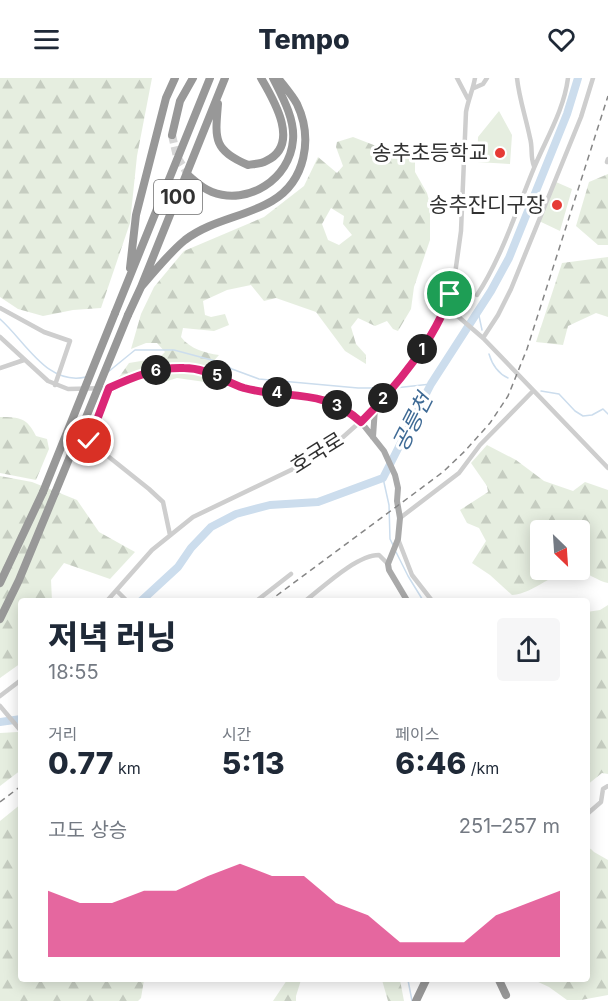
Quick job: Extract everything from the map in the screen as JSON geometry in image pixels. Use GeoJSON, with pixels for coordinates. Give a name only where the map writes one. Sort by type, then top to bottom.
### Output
{"type":"FeatureCollection","features":[{"type":"Feature","properties":{"kind":"highway"},"geometry":{"type":"LineString","coordinates":[[129,280],[136,215],[166,98],[175,78]]}},
{"type":"Feature","properties":{"kind":"highway"},"geometry":{"type":"LineString","coordinates":[[172,135],[180,101],[193,78]]}},
{"type":"Feature","properties":{"kind":"highway","name":"100"},"geometry":{"type":"LineString","coordinates":[[0,584],[43,492],[210,78]]}},
{"type":"Feature","properties":{"kind":"highway","name":"100"},"geometry":{"type":"LineString","coordinates":[[0,619],[19,580],[141,287],[225,78]]}},
{"type":"Feature","properties":{"kind":"highway"},"geometry":{"type":"LineString","coordinates":[[219,95],[216,126],[223,151],[248,165],[266,161],[276,153],[282,143],[283,126],[280,112],[261,78]]}},
{"type":"Feature","properties":{"kind":"highway"},"geometry":{"type":"LineString","coordinates":[[189,176],[200,186],[214,193],[232,196],[257,190],[276,179],[289,160],[293,138],[290,117],[273,78]]}},
{"type":"Feature","properties":{"kind":"highway"},"geometry":{"type":"LineString","coordinates":[[141,287],[186,240],[210,226],[273,200],[292,185],[304,160],[305,131],[297,104],[278,78]]}},
{"type":"Feature","properties":{"kind":"highway"},"geometry":{"type":"LineString","coordinates":[[416,1001],[425,982]]}},
{"type":"Feature","properties":{"kind":"highway"},"geometry":{"type":"LineString","coordinates":[[502,982],[507,998]]}},
{"type":"Feature","properties":{"kind":"main road"},"geometry":{"type":"LineString","coordinates":[[373,437],[375,408]]}},
{"type":"Feature","properties":{"kind":"main road"},"geometry":{"type":"LineString","coordinates":[[361,422],[384,451],[399,488],[397,501],[400,518],[399,539],[389,562],[389,570],[406,598]]}},
{"type":"Feature","properties":{"kind":"street"},"geometry":{"type":"LineString","coordinates":[[457,78],[468,99]]}},
{"type":"Feature","properties":{"kind":"street","name":"호국로"},"geometry":{"type":"LineString","coordinates":[[110,598],[152,550],[203,511],[314,459],[361,422],[375,408],[429,338],[446,306],[455,274],[460,231],[468,99],[474,88],[475,78]]}},
{"type":"Feature","properties":{"kind":"street","name":"호국로"},"geometry":{"type":"LineString","coordinates":[[474,88],[483,84],[487,78]]}},
{"type":"Feature","properties":{"kind":"street"},"geometry":{"type":"LineString","coordinates":[[517,78],[531,140],[531,158],[534,167]]}},
{"type":"Feature","properties":{"kind":"street"},"geometry":{"type":"LineString","coordinates":[[477,295],[488,278],[563,99],[568,78]]}},
{"type":"Feature","properties":{"kind":"street"},"geometry":{"type":"LineString","coordinates":[[483,338],[511,289],[581,117],[593,78]]}},
{"type":"Feature","properties":{"kind":"street"},"geometry":{"type":"LineString","coordinates":[[446,306],[483,338],[608,468]]}},
{"type":"Feature","properties":{"kind":"street"},"geometry":{"type":"LineString","coordinates":[[0,308],[44,332],[70,341],[55,385]]}},
{"type":"Feature","properties":{"kind":"street"},"geometry":{"type":"LineString","coordinates":[[0,337],[55,385],[68,389],[109,388],[160,369],[199,369],[248,388],[320,398],[350,412],[361,422]]}},
{"type":"Feature","properties":{"kind":"street"},"geometry":{"type":"LineString","coordinates":[[0,368],[24,360]]}},
{"type":"Feature","properties":{"kind":"street"},"geometry":{"type":"LineString","coordinates":[[109,388],[89,441],[163,502],[170,535]]}},
{"type":"Feature","properties":{"kind":"street"},"geometry":{"type":"LineString","coordinates":[[400,518],[459,472],[480,445],[533,391]]}},
{"type":"Feature","properties":{"kind":"street"},"geometry":{"type":"LineString","coordinates":[[399,539],[412,575],[430,598]]}},
{"type":"Feature","properties":{"kind":"street"},"geometry":{"type":"LineString","coordinates":[[309,598],[352,565],[363,560],[379,555],[389,562]]}},
{"type":"Feature","properties":{"kind":"street"},"geometry":{"type":"LineString","coordinates":[[260,598],[291,574]]}},
{"type":"Feature","properties":{"kind":"street"},"geometry":{"type":"LineString","coordinates":[[117,591],[124,598]]}},
{"type":"Feature","properties":{"kind":"street"},"geometry":{"type":"LineString","coordinates":[[0,696],[18,682]]}},
{"type":"Feature","properties":{"kind":"street"},"geometry":{"type":"LineString","coordinates":[[0,706],[18,727]]}},
{"type":"Feature","properties":{"kind":"street"},"geometry":{"type":"LineString","coordinates":[[590,812],[601,802],[603,789],[608,786]]}},
{"type":"Feature","properties":{"kind":"green space"},"geometry":{"type":"Polygon","coordinates":[[[0,78],[152,78],[137,156],[130,223],[101,308],[73,310],[43,316],[18,309],[0,297],[0,78]]]}},
{"type":"Feature","properties":{"kind":"green space"},"geometry":{"type":"Polygon","coordinates":[[[499,111],[512,135],[510,164],[477,162],[478,137],[499,111]]]}},
{"type":"Feature","properties":{"kind":"green space"},"geometry":{"type":"Polygon","coordinates":[[[353,137],[415,161],[415,172],[427,193],[430,204],[430,240],[414,287],[411,309],[398,331],[393,329],[387,321],[375,326],[358,318],[351,327],[356,344],[366,355],[366,364],[345,351],[316,312],[276,298],[264,301],[251,285],[227,290],[203,301],[205,315],[211,317],[225,314],[229,325],[214,331],[183,328],[181,337],[189,345],[203,352],[219,355],[211,364],[205,382],[177,378],[164,382],[159,377],[161,366],[147,368],[117,380],[129,363],[159,358],[165,352],[157,343],[146,343],[131,349],[141,314],[154,287],[184,251],[264,217],[304,186],[318,157],[337,173],[343,166],[336,147],[337,142],[353,137]],[[331,208],[322,224],[328,240],[339,245],[352,235],[343,224],[344,216],[331,208]]]}},
{"type":"Feature","properties":{"kind":"green space"},"geometry":{"type":"Polygon","coordinates":[[[608,174],[608,245],[598,245],[576,226],[589,182],[608,174]]]}},
{"type":"Feature","properties":{"kind":"green space","name":"송추잔디구장"},"geometry":{"type":"Polygon","coordinates":[[[556,182],[572,189],[560,231],[539,221],[556,182]]]}},
{"type":"Feature","properties":{"kind":"green space"},"geometry":{"type":"Polygon","coordinates":[[[608,257],[608,317],[596,313],[568,326],[563,345],[536,342],[562,263],[608,257]]]}},
{"type":"Feature","properties":{"kind":"green space"},"geometry":{"type":"Polygon","coordinates":[[[0,417],[22,420],[29,425],[36,436],[47,439],[49,449],[36,480],[0,473],[0,417]]]}},
{"type":"Feature","properties":{"kind":"green space"},"geometry":{"type":"Polygon","coordinates":[[[487,445],[516,460],[544,481],[573,491],[585,482],[608,490],[608,583],[590,575],[590,520],[530,520],[530,580],[548,580],[521,593],[512,595],[490,575],[472,563],[486,541],[479,528],[467,523],[460,510],[488,492],[487,486],[471,463],[487,445]]]}},
{"type":"Feature","properties":{"kind":"green space"},"geometry":{"type":"Polygon","coordinates":[[[0,476],[32,482],[77,500],[99,532],[135,552],[110,579],[64,563],[51,580],[52,598],[18,598],[18,665],[0,678],[0,476]]]}},
{"type":"Feature","properties":{"kind":"green space"},"geometry":{"type":"Polygon","coordinates":[[[608,605],[608,774],[602,773],[590,783],[590,612],[600,610],[608,605]]]}},
{"type":"Feature","properties":{"kind":"green space"},"geometry":{"type":"Polygon","coordinates":[[[18,732],[18,772],[0,786],[0,733],[18,732]]]}},
{"type":"Feature","properties":{"kind":"green space"},"geometry":{"type":"Polygon","coordinates":[[[18,806],[18,982],[144,982],[141,998],[138,1001],[0,1001],[0,821],[18,806]]]}},
{"type":"Feature","properties":{"kind":"green space"},"geometry":{"type":"Polygon","coordinates":[[[591,849],[608,860],[608,995],[567,1000],[538,982],[590,982],[591,849]]]}},
{"type":"Feature","properties":{"kind":"green space"},"geometry":{"type":"Polygon","coordinates":[[[286,982],[300,982],[296,1001],[273,1001],[286,982]]]}},
{"type":"Feature","properties":{"kind":"green space"},"geometry":{"type":"Polygon","coordinates":[[[383,982],[400,982],[404,1001],[388,1001],[383,982]]]}},
{"type":"Feature","properties":{"kind":"waterway","name":"공릉천"},"geometry":{"type":"LineString","coordinates":[[144,598],[178,567],[191,548],[211,527],[236,514],[270,505],[318,502],[383,478],[431,384],[491,291],[509,258],[567,114],[578,78]]}},
{"type":"Feature","properties":{"kind":"waterway"},"geometry":{"type":"LineString","coordinates":[[478,311],[482,330]]}},
{"type":"Feature","properties":{"kind":"waterway"},"geometry":{"type":"LineString","coordinates":[[0,319],[49,369],[72,378],[86,377]]}},
{"type":"Feature","properties":{"kind":"waterway"},"geometry":{"type":"LineString","coordinates":[[108,372],[135,350],[174,350],[219,362],[259,379],[358,388],[390,388]]}},
{"type":"Feature","properties":{"kind":"waterway"},"geometry":{"type":"LineString","coordinates":[[489,354],[496,368],[508,378]]}},
{"type":"Feature","properties":{"kind":"waterway"},"geometry":{"type":"LineString","coordinates":[[395,388],[431,384]]}},
{"type":"Feature","properties":{"kind":"waterway"},"geometry":{"type":"LineString","coordinates":[[541,391],[559,394],[583,416],[592,415],[603,409],[608,414]]}},
{"type":"Feature","properties":{"kind":"waterway"},"geometry":{"type":"LineString","coordinates":[[383,478],[389,505],[390,539],[393,545]]}},
{"type":"Feature","properties":{"kind":"waterway"},"geometry":{"type":"LineString","coordinates":[[396,552],[422,598]]}},
{"type":"Feature","properties":{"kind":"waterway","name":"공릉천"},"geometry":{"type":"LineString","coordinates":[[0,722],[18,719]]}},
{"type":"Feature","properties":{"kind":"waterway"},"geometry":{"type":"LineString","coordinates":[[408,982],[412,1001]]}},
{"type":"Feature","properties":{"kind":"tunnel"},"geometry":{"type":"LineString","coordinates":[[172,135],[177,157],[189,176]]}},
{"type":"Feature","properties":{"kind":"railway"},"geometry":{"type":"LineString","coordinates":[[273,598],[443,472],[490,423],[508,396],[527,349],[608,96]]}},
{"type":"Feature","properties":{"kind":"railway"},"geometry":{"type":"LineString","coordinates":[[0,802],[18,788]]}},
{"type":"Feature","properties":{"kind":"place","name":"송추초등학교"},"geometry":{"type":"Point","coordinates":[500,153]}},
{"type":"Feature","properties":{"kind":"place","name":"송추잔디구장"},"geometry":{"type":"Point","coordinates":[557,205]}},
{"type":"Feature","properties":{"kind":"route"},"geometry":{"type":"LineString","coordinates":[[89,441],[109,388],[160,369],[199,369],[232,384],[248,388],[320,398],[350,412],[361,422],[414,360],[442,317],[450,294]]}}]}
